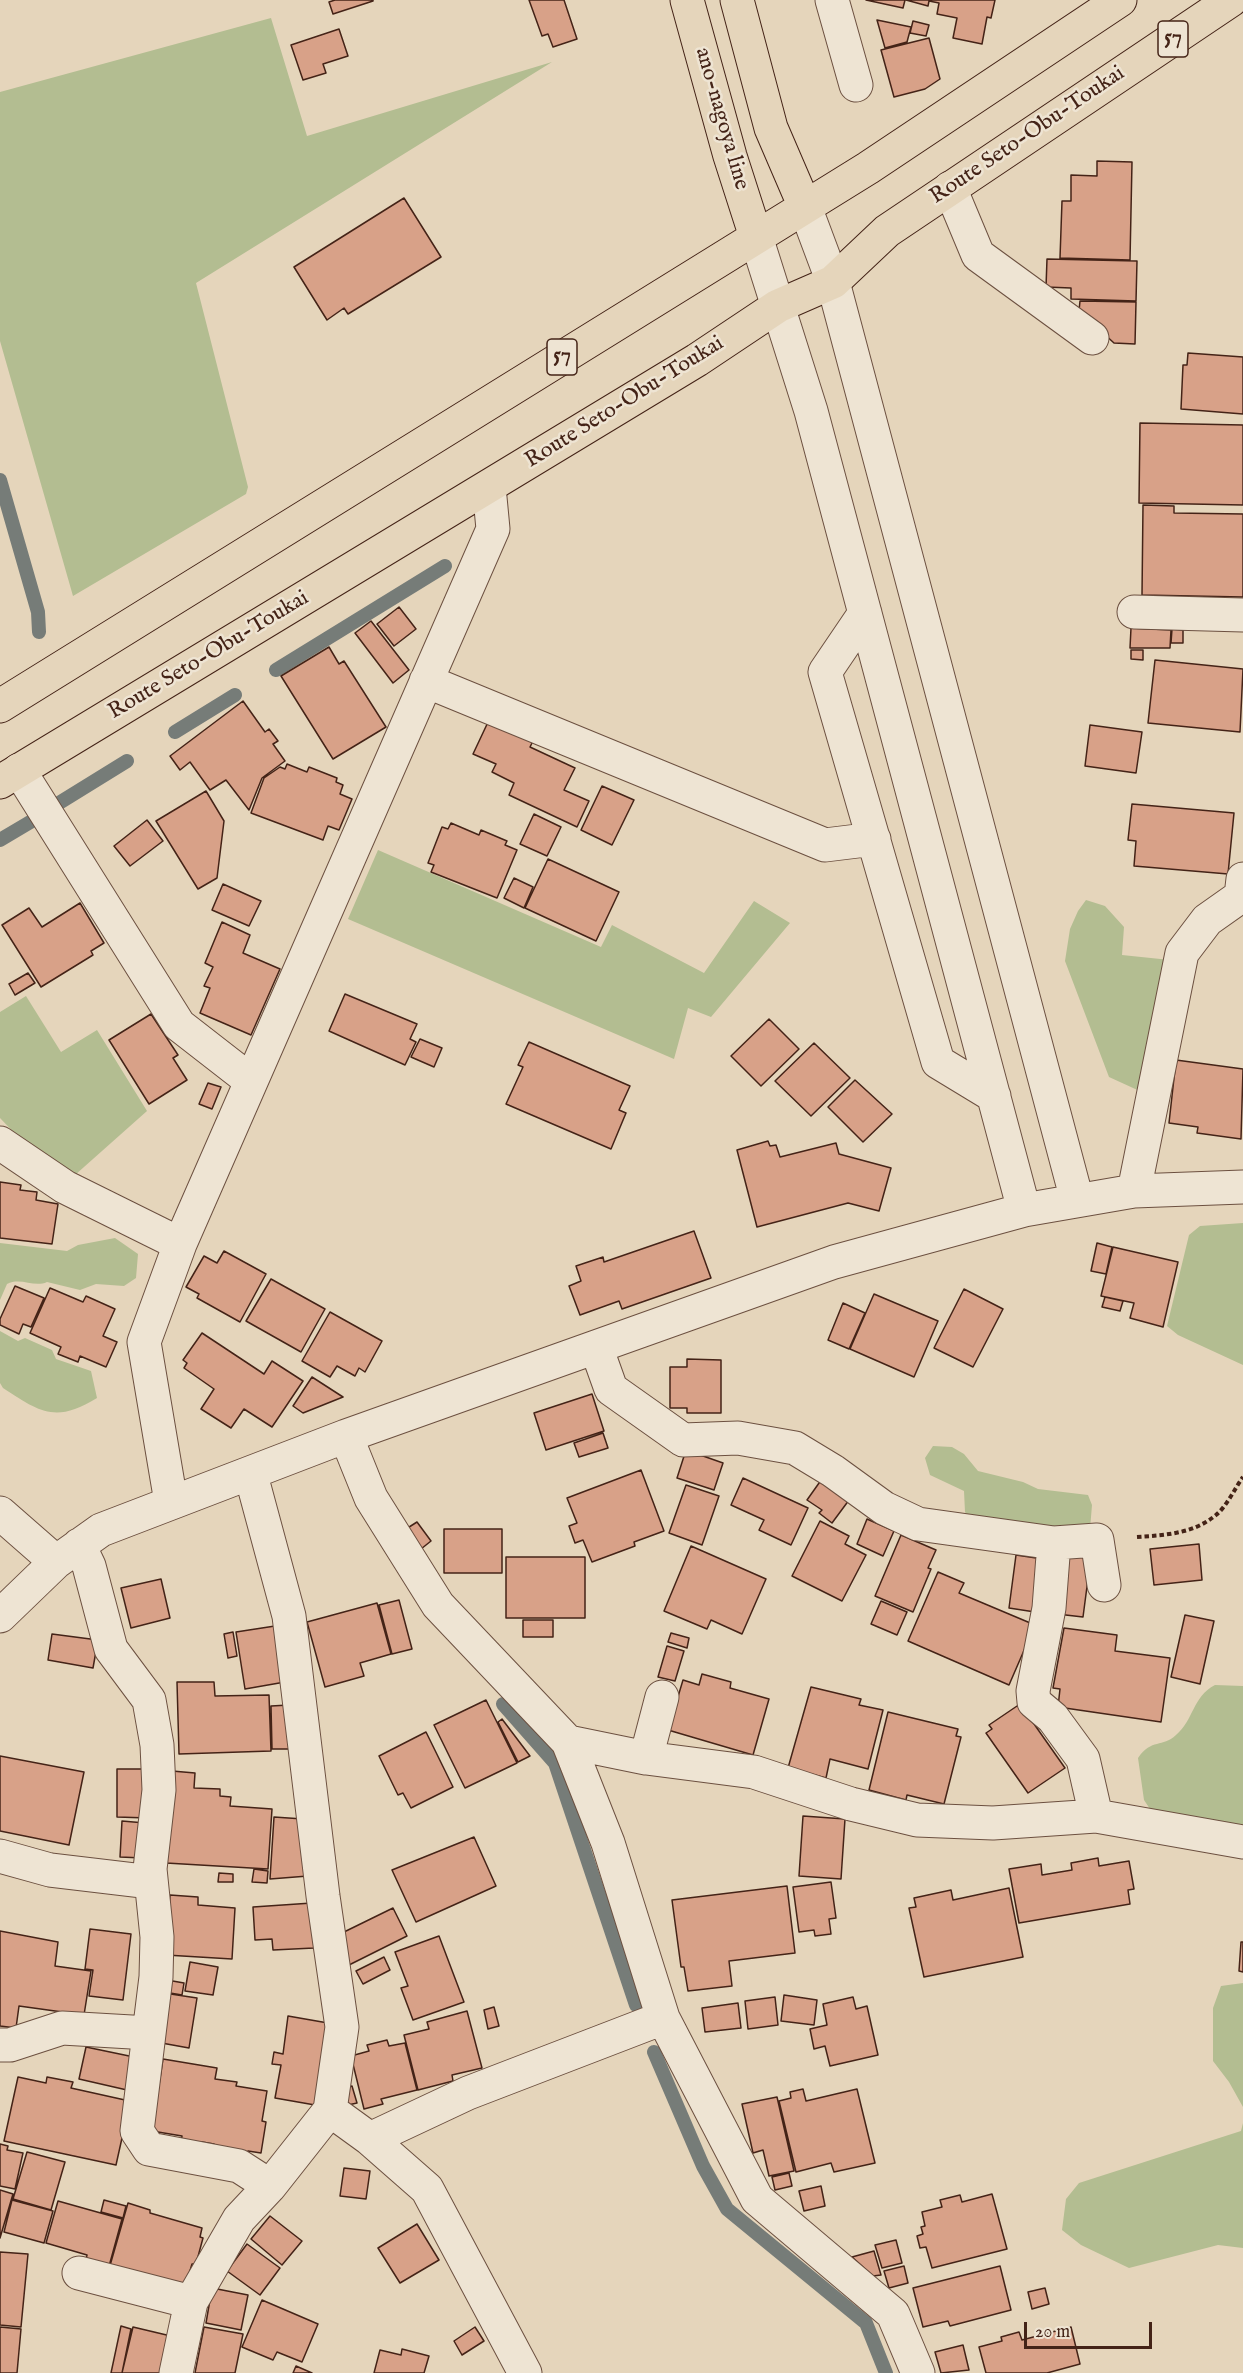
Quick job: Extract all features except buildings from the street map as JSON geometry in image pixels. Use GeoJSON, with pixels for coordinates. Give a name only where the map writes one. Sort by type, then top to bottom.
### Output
{"type":"FeatureCollection","features":[{"type":"Feature","properties":{"kind":"main road","name":"ano-nagoya line"},"geometry":{"type":"LineString","coordinates":[[687,0],[730,156],[756,237]]}},
{"type":"Feature","properties":{"kind":"main road","name":"ano-nagoya line"},"geometry":{"type":"LineString","coordinates":[[737,0],[771,128],[805,207]]}},
{"type":"Feature","properties":{"kind":"main road","name":"57"},"geometry":{"type":"LineString","coordinates":[[0,706],[805,207],[1120,0]]}},
{"type":"Feature","properties":{"kind":"main road","name":"Route Seto-Obu-Toukai"},"geometry":{"type":"LineString","coordinates":[[10,776],[697,360],[778,306],[833,282],[887,231],[1231,0]]}},
{"type":"Feature","properties":{"kind":"street"},"geometry":{"type":"LineString","coordinates":[[832,0],[856,85]]}},
{"type":"Feature","properties":{"kind":"street"},"geometry":{"type":"LineString","coordinates":[[950,188],[978,255],[1092,338]]}},
{"type":"Feature","properties":{"kind":"street"},"geometry":{"type":"LineString","coordinates":[[805,207],[833,282],[1077,1200]]}},
{"type":"Feature","properties":{"kind":"street"},"geometry":{"type":"LineString","coordinates":[[756,237],[811,411],[1024,1210]]}},
{"type":"Feature","properties":{"kind":"street"},"geometry":{"type":"LineString","coordinates":[[171,1502],[144,1342],[180,1244],[493,529],[489,487]]}},
{"type":"Feature","properties":{"kind":"street"},"geometry":{"type":"LineString","coordinates":[[1134,612],[1243,615]]}},
{"type":"Feature","properties":{"kind":"street"},"geometry":{"type":"LineString","coordinates":[[865,613],[825,672],[938,1062],[994,1096]]}},
{"type":"Feature","properties":{"kind":"street"},"geometry":{"type":"LineString","coordinates":[[426,681],[825,845],[874,839]]}},
{"type":"Feature","properties":{"kind":"street"},"geometry":{"type":"LineString","coordinates":[[10,776],[179,1025],[251,1082]]}},
{"type":"Feature","properties":{"kind":"street"},"geometry":{"type":"LineString","coordinates":[[1134,1191],[1182,953],[1207,920],[1241,896],[1243,879]]}},
{"type":"Feature","properties":{"kind":"street"},"geometry":{"type":"LineString","coordinates":[[0,1143],[64,1187],[180,1244]]}},
{"type":"Feature","properties":{"kind":"street"},"geometry":{"type":"LineString","coordinates":[[0,1616],[68,1554],[101,1530],[346,1436],[834,1262],[1024,1210],[1077,1200],[1134,1191],[1243,1187]]}},
{"type":"Feature","properties":{"kind":"street"},"geometry":{"type":"LineString","coordinates":[[596,1347],[611,1389],[683,1440],[738,1438],[795,1448],[833,1471],[884,1508],[918,1524],[1054,1543],[1097,1540],[1104,1585]]}},
{"type":"Feature","properties":{"kind":"street"},"geometry":{"type":"LineString","coordinates":[[346,1436],[371,1498],[438,1605],[568,1742],[608,1843],[663,2018],[757,2199],[893,2314],[918,2373]]}},
{"type":"Feature","properties":{"kind":"street"},"geometry":{"type":"LineString","coordinates":[[176,2373],[191,2302],[239,2219],[270,2186],[330,2110],[342,2027],[323,1896],[289,1616],[251,1474]]}},
{"type":"Feature","properties":{"kind":"street"},"geometry":{"type":"LineString","coordinates":[[0,1513],[89,1566],[111,1649],[149,1701],[157,1745],[159,1790],[150,1869],[157,1937],[156,1977],[137,2131],[149,2149],[239,2166],[270,2186]]}},
{"type":"Feature","properties":{"kind":"street"},"geometry":{"type":"LineString","coordinates":[[1054,1543],[1049,1608],[1033,1691],[1034,1702],[1053,1718],[1083,1759],[1096,1816]]}},
{"type":"Feature","properties":{"kind":"street"},"geometry":{"type":"LineString","coordinates":[[646,1758],[662,1697]]}},
{"type":"Feature","properties":{"kind":"street"},"geometry":{"type":"LineString","coordinates":[[568,1742],[646,1758],[754,1772],[851,1804],[917,1820],[993,1823],[1096,1816],[1243,1842]]}},
{"type":"Feature","properties":{"kind":"street"},"geometry":{"type":"LineString","coordinates":[[0,1856],[50,1869],[151,1882]]}},
{"type":"Feature","properties":{"kind":"street"},"geometry":{"type":"LineString","coordinates":[[370,2139],[468,2092],[663,2018]]}},
{"type":"Feature","properties":{"kind":"street"},"geometry":{"type":"LineString","coordinates":[[0,2044],[10,2045],[62,2028],[149,2033]]}},
{"type":"Feature","properties":{"kind":"street"},"geometry":{"type":"LineString","coordinates":[[330,2110],[370,2139],[427,2189],[525,2373]]}},
{"type":"Feature","properties":{"kind":"street"},"geometry":{"type":"LineString","coordinates":[[80,2273],[191,2302]]}},
{"type":"Feature","properties":{"kind":"path"},"geometry":{"type":"LineString","coordinates":[[1097,1540],[1177,1534],[1194,1528],[1217,1514],[1243,1477]]}},
{"type":"Feature","properties":{"kind":"green space"},"geometry":{"type":"Polygon","coordinates":[[[271,18],[307,136],[552,62],[196,283],[248,487],[246,494],[73,596],[0,341],[0,92],[271,18]]]}},
{"type":"Feature","properties":{"kind":"green space"},"geometry":{"type":"Polygon","coordinates":[[[378,850],[601,947],[612,925],[704,973],[754,901],[790,923],[711,1017],[688,1008],[674,1059],[348,919],[378,850]]]}},
{"type":"Feature","properties":{"kind":"green space"},"geometry":{"type":"Polygon","coordinates":[[[1086,900],[1105,906],[1124,927],[1122,955],[1170,960],[1144,1093],[1109,1077],[1065,961],[1070,929],[1086,900]]]}},
{"type":"Feature","properties":{"kind":"green space"},"geometry":{"type":"Polygon","coordinates":[[[26,996],[61,1052],[97,1030],[147,1111],[75,1175],[23,1142],[0,1118],[0,1012],[26,996]]]}},
{"type":"Feature","properties":{"kind":"green space"},"geometry":{"type":"Polygon","coordinates":[[[1243,1223],[1243,1365],[1178,1335],[1167,1326],[1189,1235],[1200,1226],[1243,1223]]]}},
{"type":"Feature","properties":{"kind":"green space"},"geometry":{"type":"Polygon","coordinates":[[[115,1238],[138,1254],[136,1278],[124,1286],[96,1284],[80,1290],[47,1282],[37,1284],[12,1282],[7,1284],[0,1300],[0,1243],[67,1251],[78,1245],[115,1238]]]}},
{"type":"Feature","properties":{"kind":"green space"},"geometry":{"type":"Polygon","coordinates":[[[0,1331],[18,1341],[25,1338],[52,1350],[56,1359],[91,1371],[97,1398],[70,1410],[49,1412],[28,1404],[3,1388],[0,1383],[0,1331]]]}},
{"type":"Feature","properties":{"kind":"green space"},"geometry":{"type":"Polygon","coordinates":[[[933,1446],[952,1447],[964,1454],[978,1471],[1023,1482],[1038,1489],[1088,1495],[1092,1505],[1090,1529],[972,1523],[965,1512],[964,1491],[930,1475],[925,1458],[933,1446]]]}},
{"type":"Feature","properties":{"kind":"green space"},"geometry":{"type":"Polygon","coordinates":[[[1215,1685],[1243,1686],[1243,1832],[1152,1812],[1144,1800],[1138,1758],[1152,1745],[1176,1735],[1186,1723],[1197,1702],[1207,1690],[1215,1685]]]}},
{"type":"Feature","properties":{"kind":"green space"},"geometry":{"type":"Polygon","coordinates":[[[1243,1983],[1243,2107],[1229,2082],[1213,2061],[1213,2008],[1221,1986],[1243,1983]]]}},
{"type":"Feature","properties":{"kind":"green space"},"geometry":{"type":"Polygon","coordinates":[[[1243,2123],[1243,2248],[1218,2245],[1129,2268],[1081,2245],[1062,2230],[1066,2199],[1079,2183],[1241,2131],[1243,2123]]]}},
{"type":"Feature","properties":{"kind":"waterway"},"geometry":{"type":"LineString","coordinates":[[0,480],[38,612],[39,632]]}},
{"type":"Feature","properties":{"kind":"waterway"},"geometry":{"type":"LineString","coordinates":[[276,670],[445,566]]}},
{"type":"Feature","properties":{"kind":"waterway"},"geometry":{"type":"LineString","coordinates":[[175,732],[235,695]]}},
{"type":"Feature","properties":{"kind":"waterway"},"geometry":{"type":"LineString","coordinates":[[59,803],[127,761]]}},
{"type":"Feature","properties":{"kind":"waterway"},"geometry":{"type":"LineString","coordinates":[[0,840],[37,818]]}},
{"type":"Feature","properties":{"kind":"waterway"},"geometry":{"type":"LineString","coordinates":[[503,1704],[555,1763],[636,2005]]}},
{"type":"Feature","properties":{"kind":"waterway"},"geometry":{"type":"LineString","coordinates":[[654,2052],[703,2166],[727,2209],[866,2323],[886,2373]]}}]}
